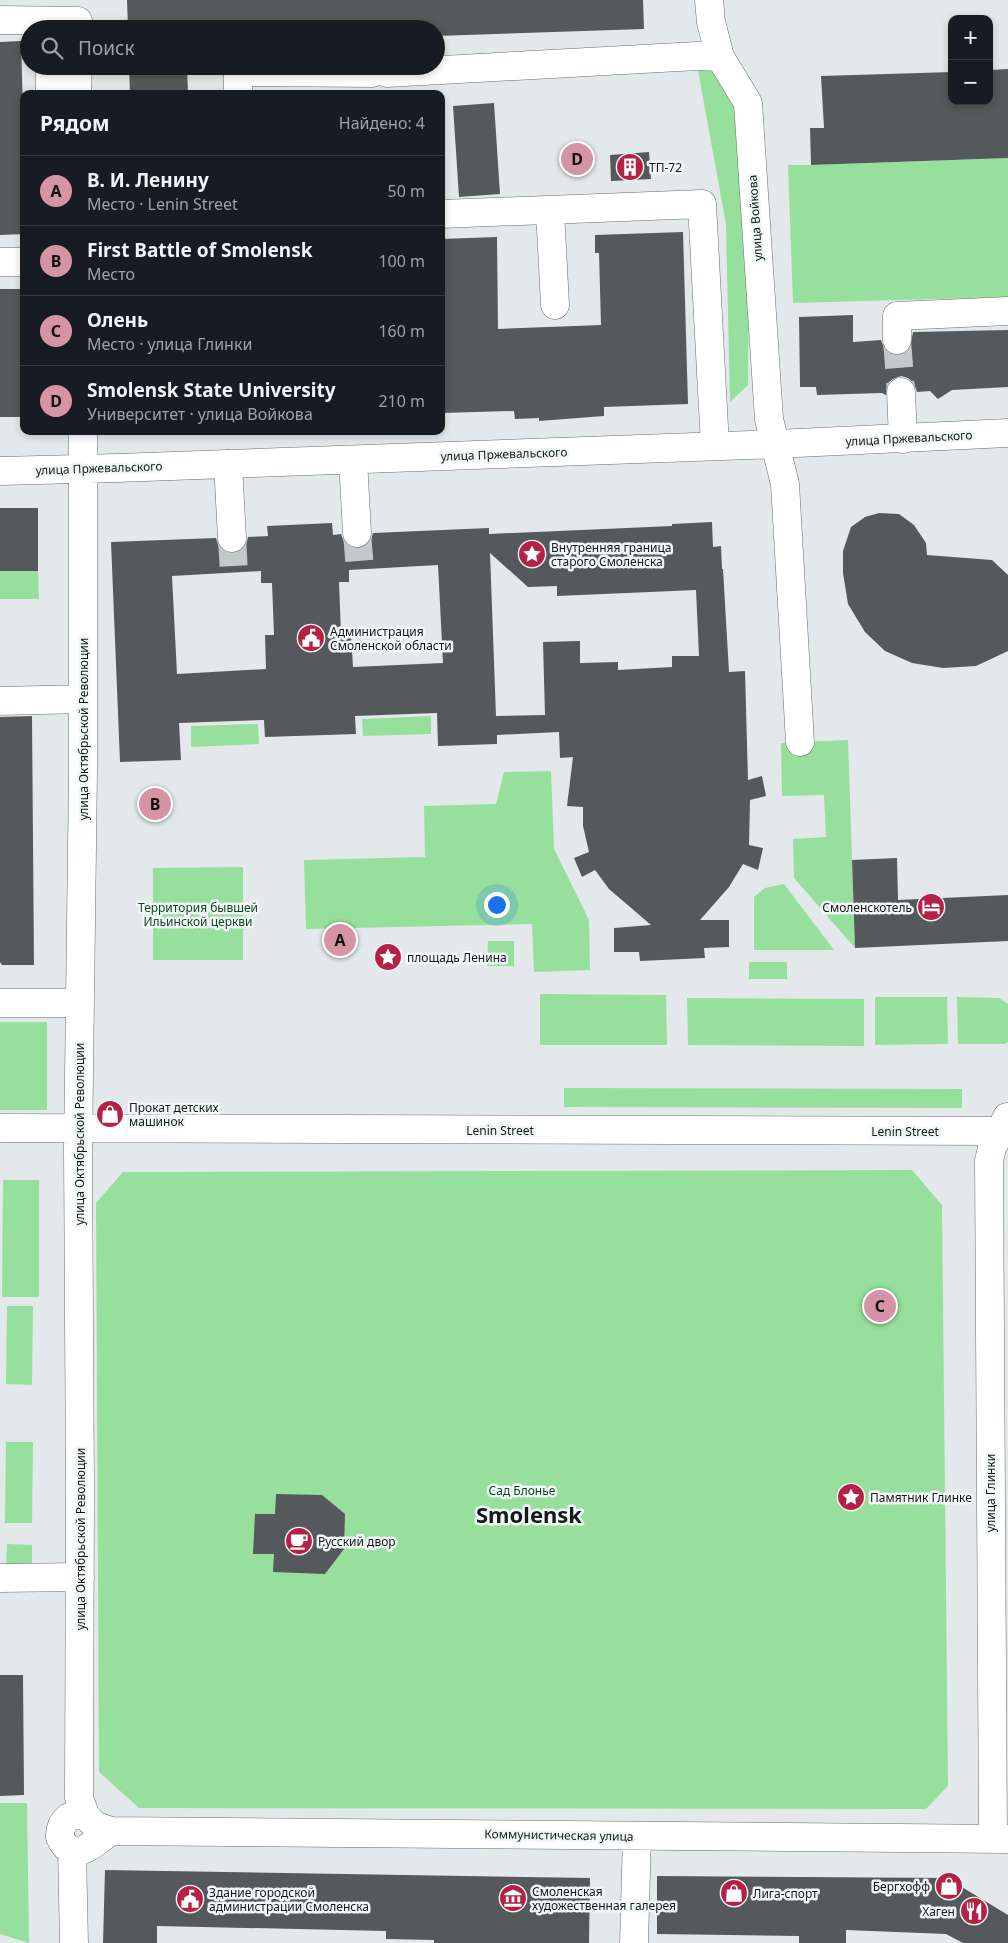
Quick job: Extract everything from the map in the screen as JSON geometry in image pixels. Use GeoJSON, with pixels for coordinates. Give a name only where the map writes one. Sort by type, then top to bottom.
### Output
{"type":"FeatureCollection","features":[{"type":"Feature","properties":{"kind":"street","name":"улица Войкова"},"geometry":{"type":"LineString","coordinates":[[709,0],[711,22],[720,57],[748,102],[769,419],[785,484],[800,742]]}},
{"type":"Feature","properties":{"kind":"street"},"geometry":{"type":"LineString","coordinates":[[0,20],[20,22]]}},
{"type":"Feature","properties":{"kind":"street"},"geometry":{"type":"LineString","coordinates":[[445,73],[697,56],[720,57]]}},
{"type":"Feature","properties":{"kind":"street"},"geometry":{"type":"LineString","coordinates":[[50,75],[50,90]]}},
{"type":"Feature","properties":{"kind":"street"},"geometry":{"type":"LineString","coordinates":[[78,75],[78,90]]}},
{"type":"Feature","properties":{"kind":"street"},"geometry":{"type":"LineString","coordinates":[[238,75],[238,90]]}},
{"type":"Feature","properties":{"kind":"street"},"geometry":{"type":"LineString","coordinates":[[305,75],[372,78],[416,75]]}},
{"type":"Feature","properties":{"kind":"street"},"geometry":{"type":"LineString","coordinates":[[445,214],[702,204],[714,446]]}},
{"type":"Feature","properties":{"kind":"street"},"geometry":{"type":"LineString","coordinates":[[550,210],[555,305]]}},
{"type":"Feature","properties":{"kind":"street"},"geometry":{"type":"LineString","coordinates":[[0,262],[20,262]]}},
{"type":"Feature","properties":{"kind":"street"},"geometry":{"type":"LineString","coordinates":[[897,340],[897,316],[1008,311]]}},
{"type":"Feature","properties":{"kind":"street"},"geometry":{"type":"LineString","coordinates":[[901,392],[903,439]]}},
{"type":"Feature","properties":{"kind":"street","name":"улица Пржевальского"},"geometry":{"type":"LineString","coordinates":[[0,471],[353,460],[903,439],[1008,433]]}},
{"type":"Feature","properties":{"kind":"street","name":"улица Октябрьской Революции"},"geometry":{"type":"LineString","coordinates":[[78,1811],[80,1577],[78,1129],[83,699],[83,435]]}},
{"type":"Feature","properties":{"kind":"street"},"geometry":{"type":"LineString","coordinates":[[353,460],[357,533]]}},
{"type":"Feature","properties":{"kind":"street"},"geometry":{"type":"LineString","coordinates":[[228,464],[232,538]]}},
{"type":"Feature","properties":{"kind":"street"},"geometry":{"type":"LineString","coordinates":[[0,701],[83,699]]}},
{"type":"Feature","properties":{"kind":"street"},"geometry":{"type":"LineString","coordinates":[[0,1003],[80,991]]}},
{"type":"Feature","properties":{"kind":"street","name":"Lenin Street"},"geometry":{"type":"LineString","coordinates":[[0,1128],[1000,1131]]}},
{"type":"Feature","properties":{"kind":"street","name":"улица Глинки"},"geometry":{"type":"LineString","coordinates":[[1000,1131],[989,1161],[989,1180],[1003,1842]]}},
{"type":"Feature","properties":{"kind":"street"},"geometry":{"type":"LineString","coordinates":[[0,1578],[80,1577]]}},
{"type":"Feature","properties":{"kind":"street"},"geometry":{"type":"LineString","coordinates":[[78,1811],[94,1824],[111,1831],[85,1850],[72,1851],[62,1843],[60,1837],[61,1825],[78,1811]]}},
{"type":"Feature","properties":{"kind":"street","name":"Коммунистическая улица"},"geometry":{"type":"LineString","coordinates":[[111,1831],[1003,1842]]}},
{"type":"Feature","properties":{"kind":"street"},"geometry":{"type":"LineString","coordinates":[[634,1943],[637,1836]]}},
{"type":"Feature","properties":{"kind":"street"},"geometry":{"type":"LineString","coordinates":[[72,1851],[74,1943]]}},
{"type":"Feature","properties":{"kind":"green space"},"geometry":{"type":"Polygon","coordinates":[[[697,65],[717,65],[739,114],[749,254],[748,385],[730,402],[726,224],[697,65]]]}},
{"type":"Feature","properties":{"kind":"green space"},"geometry":{"type":"Polygon","coordinates":[[[1008,158],[1008,297],[793,303],[788,165],[1008,158]]]}},
{"type":"Feature","properties":{"kind":"green space"},"geometry":{"type":"Polygon","coordinates":[[[0,571],[38,571],[39,599],[0,599],[0,571]]]}},
{"type":"Feature","properties":{"kind":"green space"},"geometry":{"type":"Polygon","coordinates":[[[431,716],[431,734],[363,736],[362,719],[431,716]]]}},
{"type":"Feature","properties":{"kind":"green space"},"geometry":{"type":"Polygon","coordinates":[[[258,724],[259,744],[191,747],[191,726],[258,724]]]}},
{"type":"Feature","properties":{"kind":"green space"},"geometry":{"type":"Polygon","coordinates":[[[848,740],[855,948],[794,878],[793,839],[826,837],[824,795],[782,796],[781,743],[848,740]]]}},
{"type":"Feature","properties":{"kind":"green space"},"geometry":{"type":"Polygon","coordinates":[[[551,771],[554,849],[589,920],[590,970],[534,972],[532,924],[306,929],[304,860],[425,857],[424,806],[496,804],[504,772],[551,771]]]}},
{"type":"Feature","properties":{"kind":"green space","name":"Территория бывшей Ильинской церкви"},"geometry":{"type":"Polygon","coordinates":[[[243,867],[243,960],[153,960],[153,868],[243,867]]]}},
{"type":"Feature","properties":{"kind":"green space"},"geometry":{"type":"Polygon","coordinates":[[[784,884],[834,950],[754,950],[754,897],[765,888],[784,884]]]}},
{"type":"Feature","properties":{"kind":"green space"},"geometry":{"type":"Polygon","coordinates":[[[488,941],[514,941],[514,966],[487,966],[488,941]]]}},
{"type":"Feature","properties":{"kind":"green space"},"geometry":{"type":"Polygon","coordinates":[[[749,962],[787,962],[787,979],[749,979],[749,962]]]}},
{"type":"Feature","properties":{"kind":"green space"},"geometry":{"type":"Polygon","coordinates":[[[540,994],[666,995],[667,1045],[540,1045],[540,994]]]}},
{"type":"Feature","properties":{"kind":"green space"},"geometry":{"type":"Polygon","coordinates":[[[875,997],[947,997],[948,1044],[875,1045],[875,997]]]}},
{"type":"Feature","properties":{"kind":"green space"},"geometry":{"type":"Polygon","coordinates":[[[957,997],[999,998],[1008,1004],[1008,1042],[1004,1044],[958,1044],[957,997]]]}},
{"type":"Feature","properties":{"kind":"green space"},"geometry":{"type":"Polygon","coordinates":[[[687,998],[864,999],[864,1046],[688,1045],[687,998]]]}},
{"type":"Feature","properties":{"kind":"green space"},"geometry":{"type":"Polygon","coordinates":[[[0,1022],[47,1022],[47,1110],[0,1110],[0,1022]]]}},
{"type":"Feature","properties":{"kind":"green space"},"geometry":{"type":"Polygon","coordinates":[[[564,1088],[962,1089],[962,1108],[564,1107],[564,1088]]]}},
{"type":"Feature","properties":{"kind":"green space","name":"Сад Блонье"},"geometry":{"type":"Polygon","coordinates":[[[912,1170],[942,1205],[948,1786],[926,1809],[139,1808],[99,1772],[96,1203],[123,1172],[912,1170]]]}},
{"type":"Feature","properties":{"kind":"green space"},"geometry":{"type":"Polygon","coordinates":[[[3,1180],[39,1180],[39,1297],[2,1297],[3,1180]]]}},
{"type":"Feature","properties":{"kind":"green space"},"geometry":{"type":"Polygon","coordinates":[[[7,1306],[33,1306],[32,1385],[6,1384],[7,1306]]]}},
{"type":"Feature","properties":{"kind":"green space"},"geometry":{"type":"Polygon","coordinates":[[[6,1442],[33,1442],[32,1523],[5,1523],[6,1442]]]}},
{"type":"Feature","properties":{"kind":"green space"},"geometry":{"type":"Polygon","coordinates":[[[7,1544],[32,1545],[32,1571],[6,1571],[7,1544]]]}},
{"type":"Feature","properties":{"kind":"green space"},"geometry":{"type":"Polygon","coordinates":[[[0,1803],[27,1803],[29,1943],[0,1934],[0,1803]]]}},
{"type":"Feature","properties":{"kind":"building"},"geometry":{"type":"Polygon","coordinates":[[[127,0],[643,0],[644,29],[445,36],[445,20],[128,20],[127,0]]]}},
{"type":"Feature","properties":{"kind":"building"},"geometry":{"type":"Polygon","coordinates":[[[20,41],[20,75],[22,75],[22,90],[20,90],[20,234],[0,235],[0,42],[20,41]]]}},
{"type":"Feature","properties":{"kind":"building"},"geometry":{"type":"Polygon","coordinates":[[[1008,69],[1008,158],[811,165],[810,128],[824,128],[821,76],[948,72],[948,105],[993,105],[993,70],[1008,69]]]}},
{"type":"Feature","properties":{"kind":"building"},"geometry":{"type":"Polygon","coordinates":[[[129,75],[187,75],[188,90],[130,90],[129,75]]]}},
{"type":"Feature","properties":{"kind":"building"},"geometry":{"type":"Polygon","coordinates":[[[494,103],[500,194],[459,197],[453,106],[494,103]]]}},
{"type":"Feature","properties":{"kind":"building","name":"ТП-72"},"geometry":{"type":"Polygon","coordinates":[[[649,152],[651,179],[611,181],[610,155],[649,152]]]}},
{"type":"Feature","properties":{"kind":"building"},"geometry":{"type":"Polygon","coordinates":[[[683,232],[688,404],[604,407],[604,416],[539,421],[539,418],[515,419],[514,411],[445,413],[445,239],[497,237],[498,329],[601,325],[599,253],[595,253],[595,235],[683,232]]]}},
{"type":"Feature","properties":{"kind":"building"},"geometry":{"type":"Polygon","coordinates":[[[0,289],[20,289],[20,417],[0,417],[0,289]]]}},
{"type":"Feature","properties":{"kind":"building"},"geometry":{"type":"Polygon","coordinates":[[[853,315],[853,342],[881,340],[884,348],[890,354],[897,356],[904,354],[910,348],[913,332],[1008,330],[1008,387],[952,390],[938,399],[930,391],[917,392],[914,383],[908,378],[901,376],[887,384],[886,395],[882,393],[817,395],[816,387],[800,387],[799,317],[853,315]]]}},
{"type":"Feature","properties":{"kind":"building"},"geometry":{"type":"Polygon","coordinates":[[[0,508],[38,508],[38,571],[0,571],[0,508]]]}},
{"type":"Feature","properties":{"kind":"building"},"geometry":{"type":"Polygon","coordinates":[[[879,513],[899,514],[914,525],[926,543],[927,555],[992,560],[1008,575],[1008,651],[976,666],[943,668],[912,663],[885,651],[865,632],[848,604],[843,573],[843,551],[851,527],[865,517],[879,513]]]}},
{"type":"Feature","properties":{"kind":"building"},"geometry":{"type":"Polygon","coordinates":[[[712,522],[713,547],[721,546],[729,672],[745,671],[748,780],[762,776],[766,796],[750,800],[749,845],[763,848],[758,870],[743,864],[729,887],[700,920],[729,920],[729,947],[704,948],[705,958],[640,961],[639,952],[614,952],[614,928],[651,925],[609,889],[595,870],[582,877],[574,858],[589,852],[583,826],[583,807],[567,806],[573,757],[560,758],[559,732],[497,735],[497,744],[438,746],[437,713],[355,716],[356,734],[265,737],[264,720],[179,723],[181,760],[120,762],[111,542],[216,538],[219,547],[225,552],[232,554],[241,551],[246,545],[248,537],[268,536],[267,526],[332,523],[333,535],[341,534],[344,542],[350,547],[357,549],[366,546],[371,540],[373,533],[489,528],[489,534],[672,526],[672,524],[712,522]],[[490,553],[496,716],[545,715],[543,642],[580,641],[580,663],[618,662],[618,670],[672,667],[672,656],[699,656],[696,590],[557,596],[557,586],[528,587],[490,553]],[[438,565],[349,570],[349,582],[339,582],[341,634],[351,634],[353,667],[443,663],[438,565]],[[261,571],[172,576],[177,674],[266,669],[265,635],[274,635],[272,583],[261,583],[261,571]]]}},
{"type":"Feature","properties":{"kind":"building"},"geometry":{"type":"Polygon","coordinates":[[[32,716],[34,965],[2,965],[0,962],[0,717],[32,716]]]}},
{"type":"Feature","properties":{"kind":"building"},"geometry":{"type":"Polygon","coordinates":[[[897,858],[898,900],[1008,895],[1008,941],[855,948],[852,860],[897,858]]]}},
{"type":"Feature","properties":{"kind":"building","name":"Русский двор"},"geometry":{"type":"Polygon","coordinates":[[[276,1494],[322,1495],[345,1514],[344,1549],[325,1574],[273,1572],[274,1554],[253,1554],[255,1514],[275,1514],[276,1494]]]}},
{"type":"Feature","properties":{"kind":"building"},"geometry":{"type":"Polygon","coordinates":[[[0,1675],[23,1675],[24,1795],[0,1796],[0,1675]]]}},
{"type":"Feature","properties":{"kind":"building"},"geometry":{"type":"Polygon","coordinates":[[[105,1870],[590,1878],[589,1943],[434,1943],[434,1940],[386,1939],[386,1931],[157,1926],[157,1943],[103,1943],[105,1870]]]}},
{"type":"Feature","properties":{"kind":"building"},"geometry":{"type":"Polygon","coordinates":[[[657,1876],[947,1878],[1008,1915],[1008,1943],[963,1943],[946,1934],[846,1930],[846,1943],[799,1943],[799,1936],[657,1934],[657,1876]]]}},
{"type":"Feature","properties":{"kind":"tunnel"},"geometry":{"type":"LineString","coordinates":[[897,340],[901,392]]}},
{"type":"Feature","properties":{"kind":"tunnel"},"geometry":{"type":"LineString","coordinates":[[357,533],[360,569]]}},
{"type":"Feature","properties":{"kind":"tunnel"},"geometry":{"type":"LineString","coordinates":[[232,538],[234,573]]}},
{"type":"Feature","properties":{"kind":"place","name":"Smolensk State University"},"geometry":{"type":"Point","coordinates":[577,159]}},
{"type":"Feature","properties":{"kind":"place","name":"ТП-72"},"geometry":{"type":"Point","coordinates":[630,167]}},
{"type":"Feature","properties":{"kind":"place","name":"Внутренняя граница старого Смоленска"},"geometry":{"type":"Point","coordinates":[532,554]}},
{"type":"Feature","properties":{"kind":"place","name":"Администрация Смоленской области"},"geometry":{"type":"Point","coordinates":[311,638]}},
{"type":"Feature","properties":{"kind":"place","name":"First Battle of Smolensk"},"geometry":{"type":"Point","coordinates":[155,804]}},
{"type":"Feature","properties":{"kind":"place","name":"Смоленскотель"},"geometry":{"type":"Point","coordinates":[931,907]}},
{"type":"Feature","properties":{"kind":"place","name":"В. И. Ленину"},"geometry":{"type":"Point","coordinates":[340,940]}},
{"type":"Feature","properties":{"kind":"place","name":"площадь Ленина"},"geometry":{"type":"Point","coordinates":[388,957]}},
{"type":"Feature","properties":{"kind":"place","name":"Прокат детских машинок"},"geometry":{"type":"Point","coordinates":[110,1114]}},
{"type":"Feature","properties":{"kind":"place","name":"Олень"},"geometry":{"type":"Point","coordinates":[880,1306]}},
{"type":"Feature","properties":{"kind":"place","name":"Памятник Глинке"},"geometry":{"type":"Point","coordinates":[851,1497]}},
{"type":"Feature","properties":{"kind":"place","name":"Русский двор"},"geometry":{"type":"Point","coordinates":[299,1541]}},
{"type":"Feature","properties":{"kind":"place","name":"Бергхофф"},"geometry":{"type":"Point","coordinates":[949,1886]}},
{"type":"Feature","properties":{"kind":"place","name":"Лига-спорт"},"geometry":{"type":"Point","coordinates":[734,1893]}},
{"type":"Feature","properties":{"kind":"place","name":"Смоленская художественная галерея"},"geometry":{"type":"Point","coordinates":[513,1898]}},
{"type":"Feature","properties":{"kind":"place","name":"Здание городской администрации Смоленска"},"geometry":{"type":"Point","coordinates":[190,1899]}},
{"type":"Feature","properties":{"kind":"place","name":"Хаген"},"geometry":{"type":"Point","coordinates":[974,1911]}},
{"type":"Feature","properties":{"kind":"district","name":"Smolensk"},"geometry":{"type":"Point","coordinates":[529,1514]}}]}
